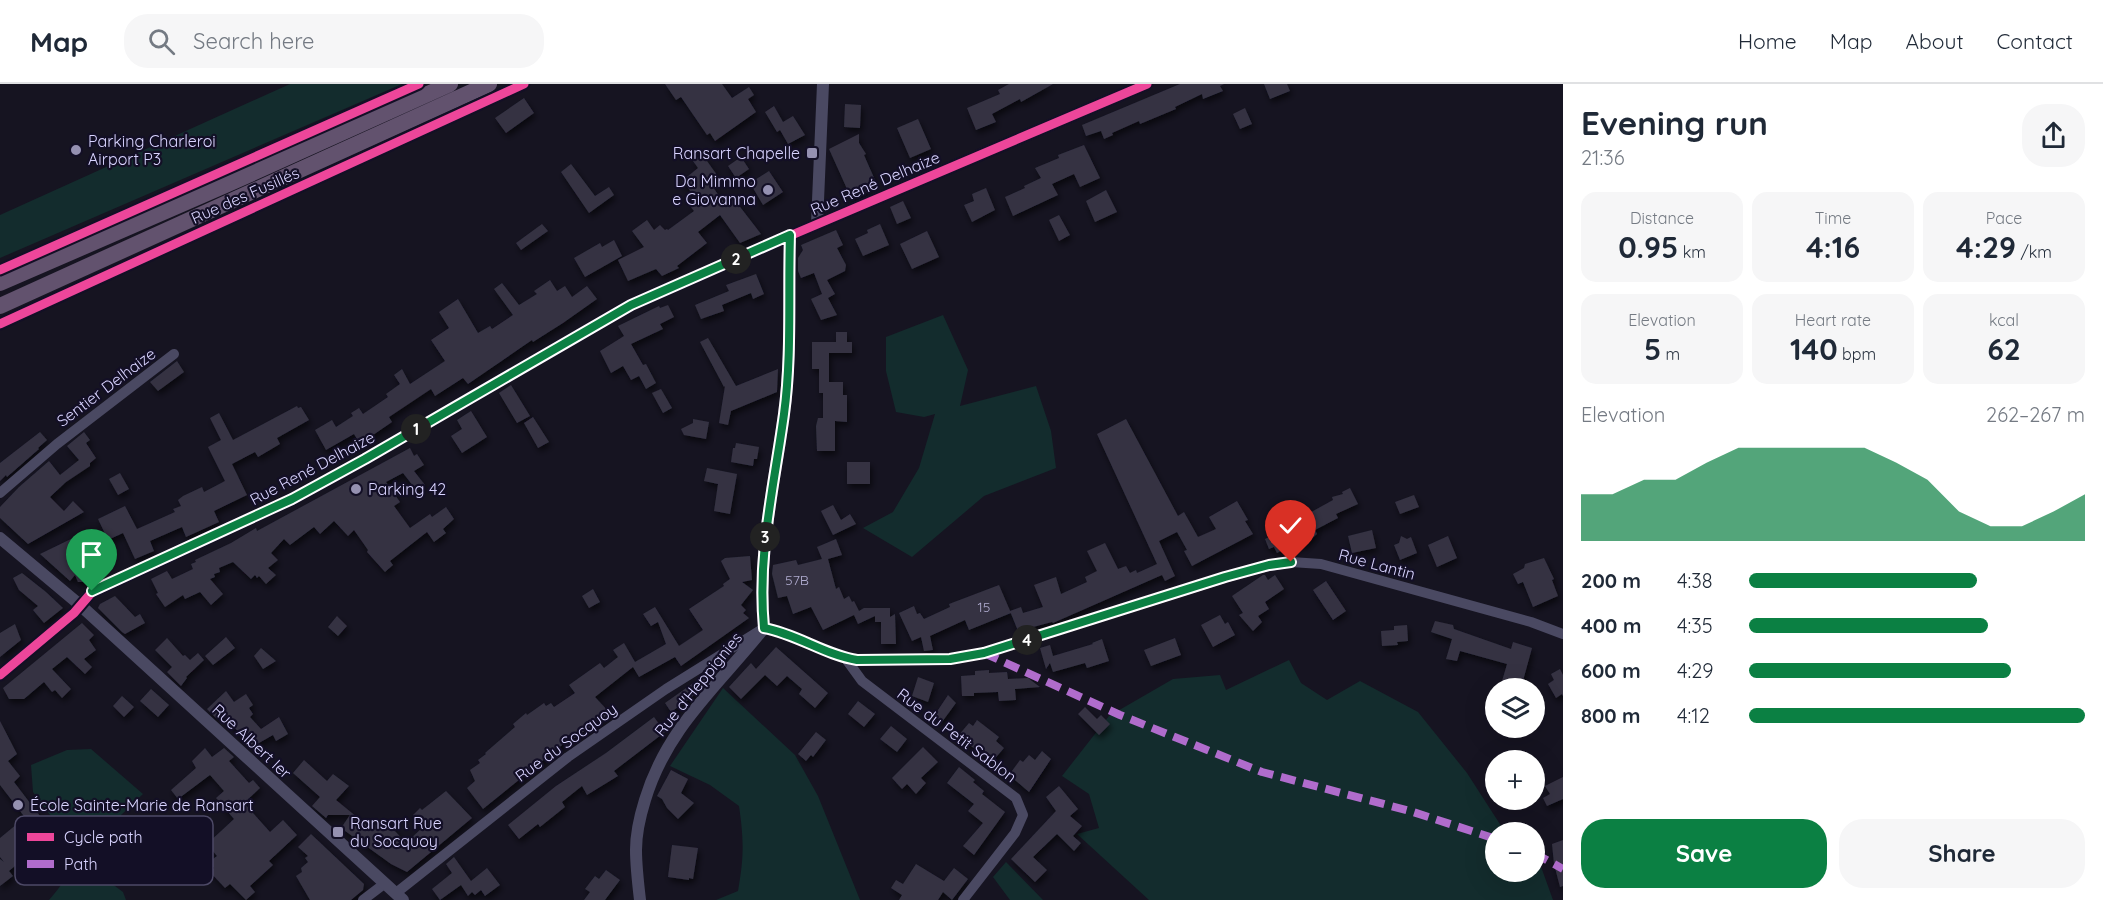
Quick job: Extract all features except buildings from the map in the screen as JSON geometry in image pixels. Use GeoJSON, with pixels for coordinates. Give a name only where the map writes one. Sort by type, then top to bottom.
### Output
{"type":"FeatureCollection","features":[{"type":"Feature","properties":{"kind":"highway","name":"Rue des Fusillés"},"geometry":{"type":"LineString","coordinates":[[0,283],[450,84]]}},
{"type":"Feature","properties":{"kind":"highway","name":"Rue des Fusillés"},"geometry":{"type":"LineString","coordinates":[[0,306],[489,84]]}},
{"type":"Feature","properties":{"kind":"street"},"geometry":{"type":"LineString","coordinates":[[817,224],[823,84]]}},
{"type":"Feature","properties":{"kind":"street","name":"Rue René Delhaize"},"geometry":{"type":"LineString","coordinates":[[80,605],[92,591],[292,499],[385,448],[631,305],[1147,84]]}},
{"type":"Feature","properties":{"kind":"street","name":"Rue d'Heppignies"},"geometry":{"type":"LineString","coordinates":[[640,900],[636,848],[640,816],[657,766],[672,739],[685,722],[764,628],[761,598],[764,545],[786,393],[790,235]]}},
{"type":"Feature","properties":{"kind":"street","name":"Sentier Delhaize"},"geometry":{"type":"LineString","coordinates":[[0,493],[57,444],[174,354]]}},
{"type":"Feature","properties":{"kind":"street","name":"Rue Albert Ier"},"geometry":{"type":"LineString","coordinates":[[0,538],[80,605],[399,897]]}},
{"type":"Feature","properties":{"kind":"street","name":"Rue Lantin"},"geometry":{"type":"LineString","coordinates":[[764,628],[798,638],[846,659],[881,661],[950,659],[984,653],[1225,577],[1269,565],[1291,562],[1341,568],[1531,622],[1563,634]]}},
{"type":"Feature","properties":{"kind":"street"},"geometry":{"type":"LineString","coordinates":[[0,675],[74,614],[80,605]]}},
{"type":"Feature","properties":{"kind":"street","name":"Rue du Socquoy"},"geometry":{"type":"LineString","coordinates":[[399,897],[568,757],[666,689],[764,628]]}},
{"type":"Feature","properties":{"kind":"street","name":"Rue du Petit Sablon"},"geometry":{"type":"LineString","coordinates":[[846,659],[862,681],[1016,798],[1023,815],[1015,833],[963,900]]}},
{"type":"Feature","properties":{"kind":"street"},"geometry":{"type":"LineString","coordinates":[[363,900],[384,884]]}},
{"type":"Feature","properties":{"kind":"green space"},"geometry":{"type":"Polygon","coordinates":[[[290,84],[402,84],[0,258],[0,215],[290,84]]]}},
{"type":"Feature","properties":{"kind":"green space"},"geometry":{"type":"Polygon","coordinates":[[[943,315],[968,370],[960,406],[1036,386],[1051,431],[1056,468],[984,496],[912,557],[863,528],[893,512],[919,468],[935,414],[924,417],[896,412],[886,371],[886,337],[943,315]]]}},
{"type":"Feature","properties":{"kind":"green space"},"geometry":{"type":"Polygon","coordinates":[[[1289,660],[1301,683],[1327,700],[1360,681],[1418,712],[1467,773],[1485,801],[1485,810],[1491,810],[1499,822],[1485,822],[1485,882],[1545,882],[1545,878],[1553,900],[1149,900],[1077,834],[1099,828],[1089,794],[1062,776],[1109,716],[1173,679],[1220,675],[1226,690],[1289,660]]]}},
{"type":"Feature","properties":{"kind":"green space"},"geometry":{"type":"Polygon","coordinates":[[[723,688],[795,755],[818,796],[860,900],[716,900],[738,891],[743,848],[739,806],[710,785],[670,766],[723,688]]]}},
{"type":"Feature","properties":{"kind":"green space"},"geometry":{"type":"Polygon","coordinates":[[[91,749],[143,794],[121,816],[51,816],[33,792],[31,765],[67,750],[91,749]]]}},
{"type":"Feature","properties":{"kind":"green space"},"geometry":{"type":"Polygon","coordinates":[[[1006,862],[1043,900],[1010,900],[993,877],[1006,862]]]}},
{"type":"Feature","properties":{"kind":"green space"},"geometry":{"type":"Polygon","coordinates":[[[61,885],[114,885],[123,892],[126,900],[49,900],[61,885]]]}},
{"type":"Feature","properties":{"kind":"marked path"},"geometry":{"type":"LineString","coordinates":[[984,653],[1120,715],[1262,772],[1410,811],[1485,835]]}},
{"type":"Feature","properties":{"kind":"marked path"},"geometry":{"type":"LineString","coordinates":[[1545,859],[1563,869]]}},
{"type":"Feature","properties":{"kind":"cycle path"},"geometry":{"type":"LineString","coordinates":[[0,270],[419,84]]}},
{"type":"Feature","properties":{"kind":"cycle path"},"geometry":{"type":"LineString","coordinates":[[0,324],[524,84]]}},
{"type":"Feature","properties":{"kind":"cycle path"},"geometry":{"type":"LineString","coordinates":[[0,675],[74,613],[92,592],[292,499],[631,305],[1147,84]]}},
{"type":"Feature","properties":{"kind":"place","name":"Parking Charleroi Airport P3"},"geometry":{"type":"Point","coordinates":[76,150]}},
{"type":"Feature","properties":{"kind":"place","name":"Ransart Chapelle"},"geometry":{"type":"Point","coordinates":[812,153]}},
{"type":"Feature","properties":{"kind":"place","name":"Da Mimmo e Giovanna"},"geometry":{"type":"Point","coordinates":[768,190]}},
{"type":"Feature","properties":{"kind":"place","name":"Parking 42"},"geometry":{"type":"Point","coordinates":[356,489]}},
{"type":"Feature","properties":{"kind":"place","name":"École Sainte-Marie de Ransart"},"geometry":{"type":"Point","coordinates":[18,805]}},
{"type":"Feature","properties":{"kind":"place","name":"Ransart Rue du Socquoy"},"geometry":{"type":"Point","coordinates":[338,832]}},
{"type":"Feature","properties":{"kind":"route"},"geometry":{"type":"LineString","coordinates":[[92,591],[292,499],[631,305],[790,235],[786,393],[771,484],[764,545],[761,598],[764,628],[798,638],[846,659],[881,661],[950,659],[984,653],[1225,577],[1269,565],[1291,562]]}}]}
